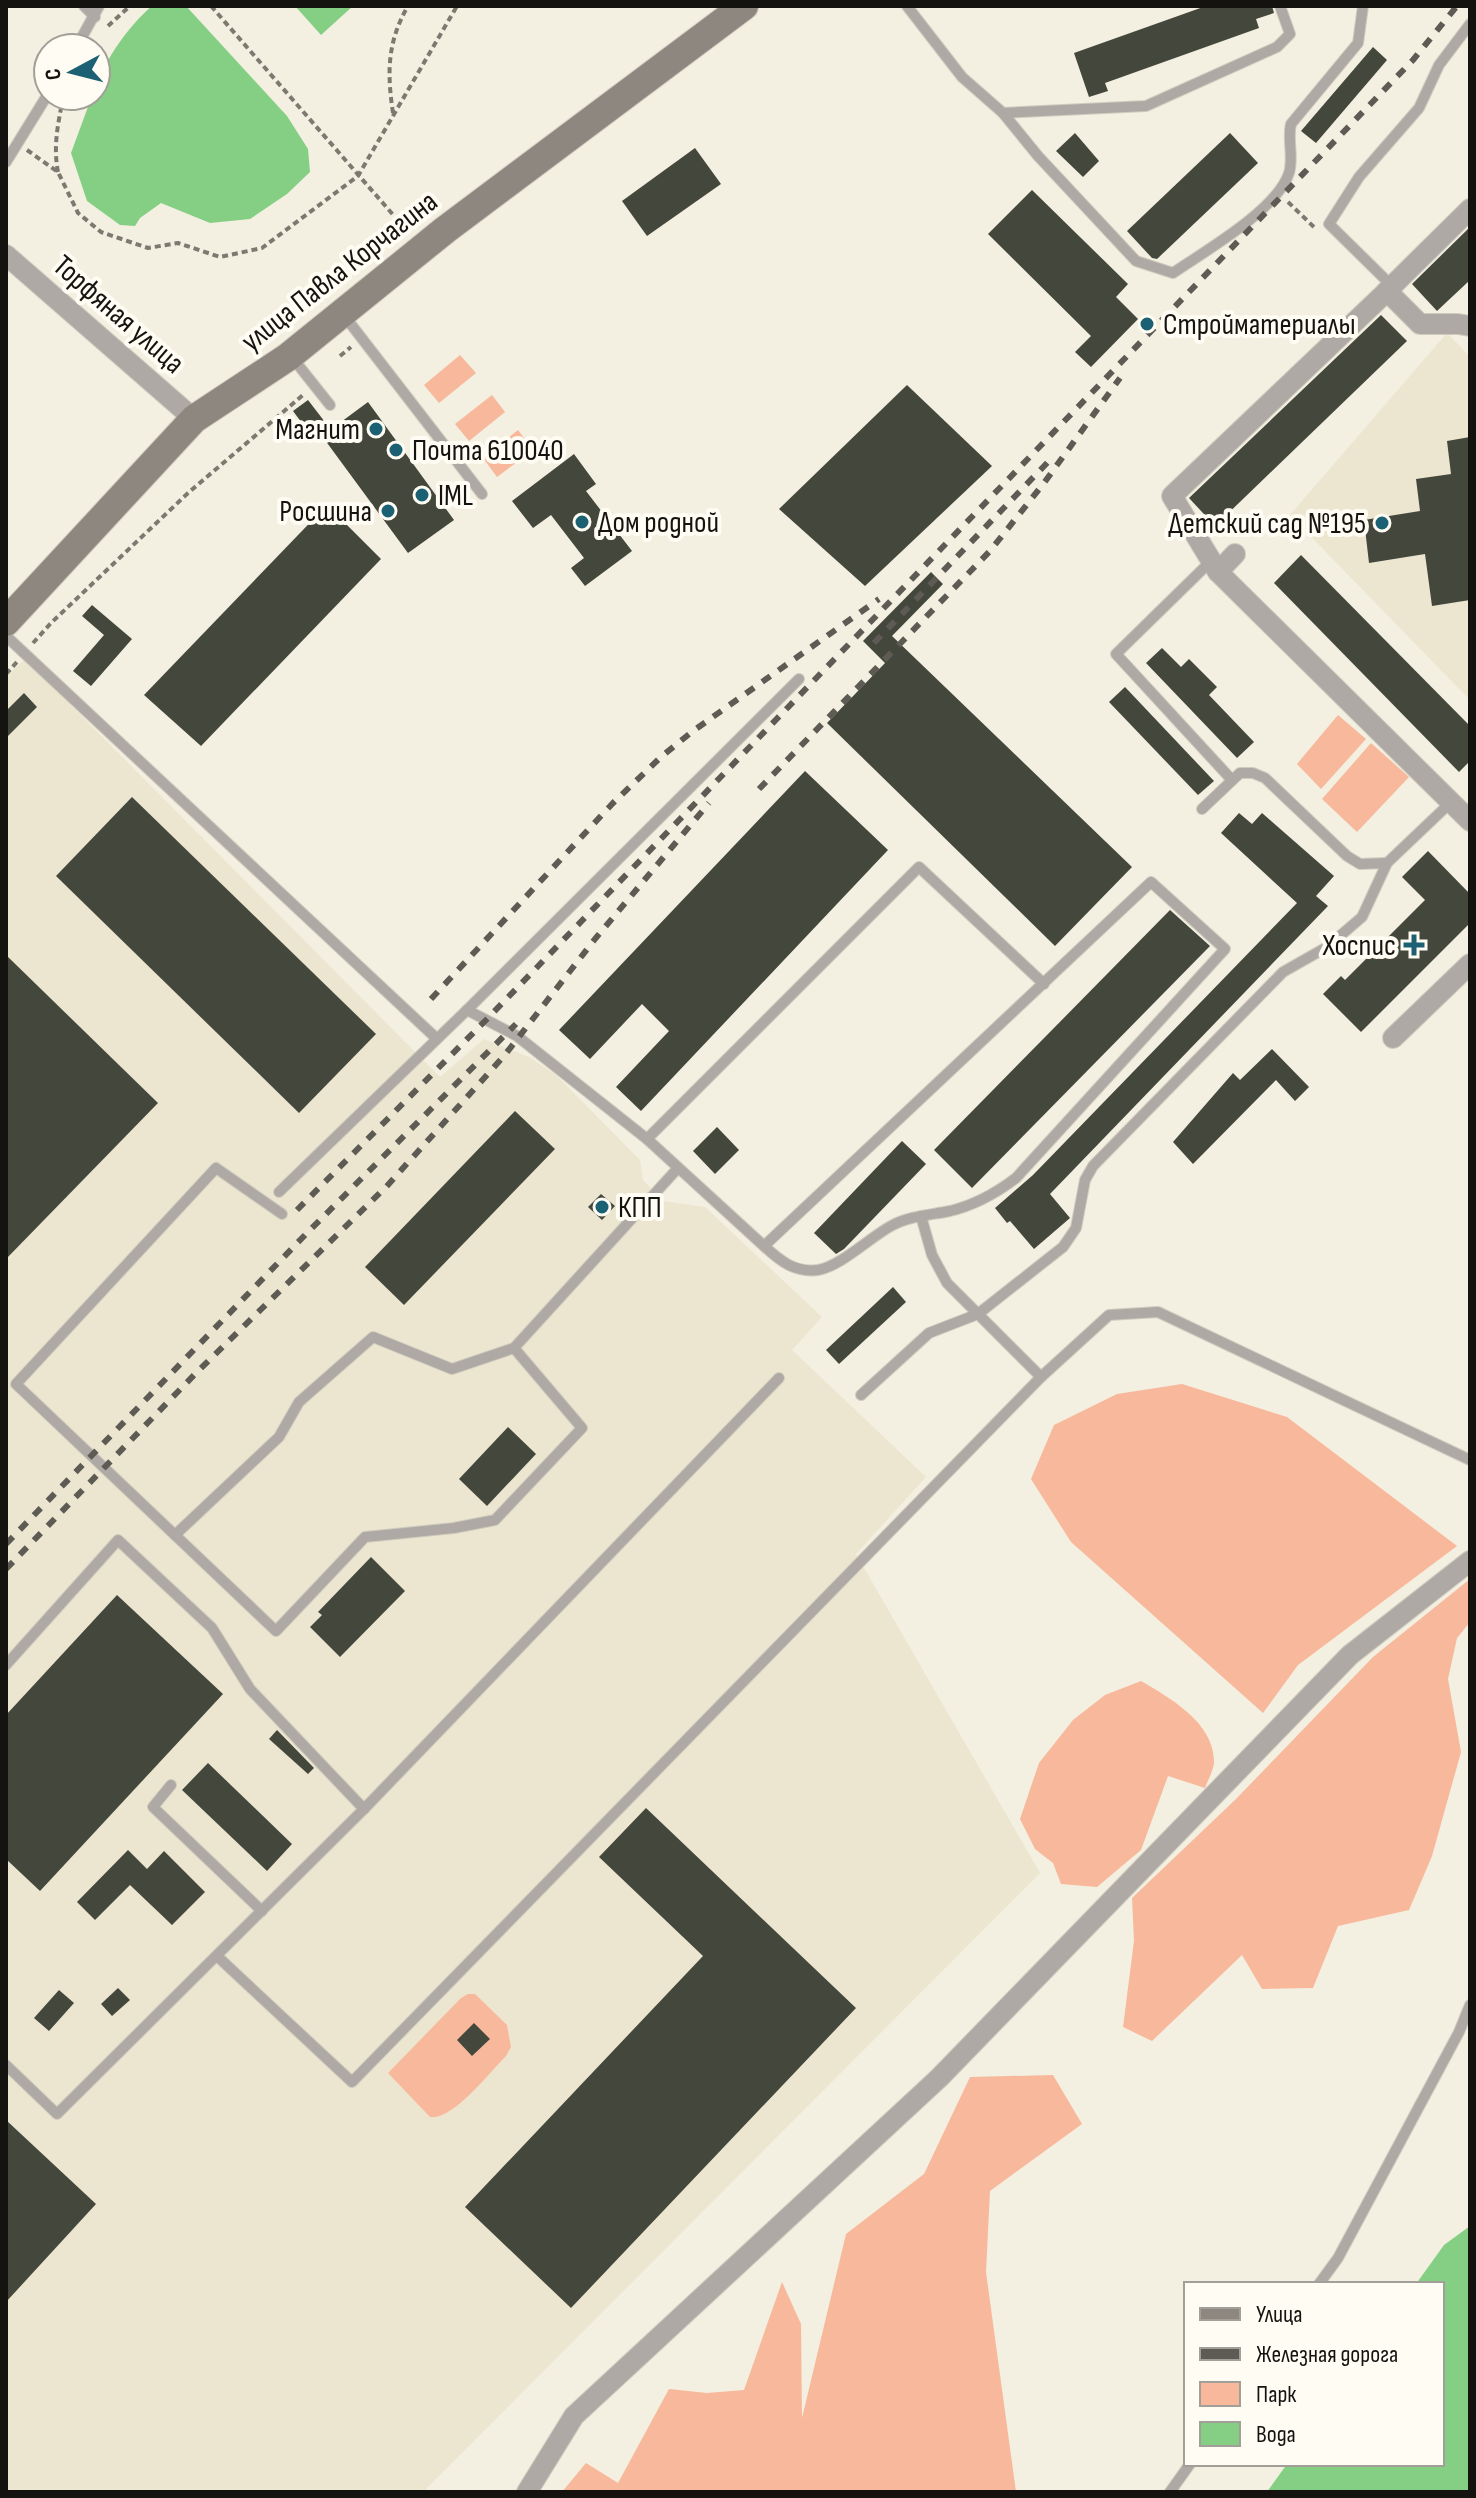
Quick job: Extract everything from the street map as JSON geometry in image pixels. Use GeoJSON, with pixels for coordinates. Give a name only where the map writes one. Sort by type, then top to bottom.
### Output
{"type":"FeatureCollection","features":[{"type":"Feature","properties":{"kind":"main road","name":"улица Павла Корчагина"},"geometry":{"type":"LineString","coordinates":[[6,622],[194,419],[290,355],[445,230],[744,6]]}},
{"type":"Feature","properties":{"kind":"street"},"geometry":{"type":"LineString","coordinates":[[1470,209],[1172,496],[1214,567],[1449,804],[1470,821]]}},
{"type":"Feature","properties":{"kind":"street","name":"Торфяная улица"},"geometry":{"type":"LineString","coordinates":[[6,255],[194,419]]}},
{"type":"Feature","properties":{"kind":"street"},"geometry":{"type":"LineString","coordinates":[[1389,289],[1420,324],[1470,326]]}},
{"type":"Feature","properties":{"kind":"street"},"geometry":{"type":"LineString","coordinates":[[1214,567],[1235,554]]}},
{"type":"Feature","properties":{"kind":"street"},"geometry":{"type":"LineString","coordinates":[[1393,1038],[1470,964]]}},
{"type":"Feature","properties":{"kind":"street"},"geometry":{"type":"LineString","coordinates":[[527,2492],[574,2416],[939,2078],[1350,1655],[1470,1561]]}},
{"type":"Feature","properties":{"kind":"lane"},"geometry":{"type":"LineString","coordinates":[[84,6],[95,17]]}},
{"type":"Feature","properties":{"kind":"lane"},"geometry":{"type":"LineString","coordinates":[[86,32],[99,6]]}},
{"type":"Feature","properties":{"kind":"lane"},"geometry":{"type":"LineString","coordinates":[[907,6],[962,77],[1003,113],[1038,156],[1136,261],[1173,273],[1249,220],[1284,182],[1290,166],[1291,124],[1358,43],[1363,6]]}},
{"type":"Feature","properties":{"kind":"lane"},"geometry":{"type":"LineString","coordinates":[[1003,113],[1146,106],[1277,47],[1290,34],[1280,6]]}},
{"type":"Feature","properties":{"kind":"lane"},"geometry":{"type":"LineString","coordinates":[[1389,289],[1329,224],[1359,177],[1419,108],[1439,65],[1470,24]]}},
{"type":"Feature","properties":{"kind":"lane"},"geometry":{"type":"LineString","coordinates":[[6,162],[37,112]]}},
{"type":"Feature","properties":{"kind":"lane"},"geometry":{"type":"LineString","coordinates":[[342,313],[482,494]]}},
{"type":"Feature","properties":{"kind":"lane"},"geometry":{"type":"LineString","coordinates":[[290,355],[330,405]]}},
{"type":"Feature","properties":{"kind":"lane"},"geometry":{"type":"LineString","coordinates":[[1214,567],[1116,654],[1231,779]]}},
{"type":"Feature","properties":{"kind":"lane"},"geometry":{"type":"LineString","coordinates":[[6,636],[436,1038]]}},
{"type":"Feature","properties":{"kind":"lane"},"geometry":{"type":"LineString","coordinates":[[279,1192],[467,1010],[799,679]]}},
{"type":"Feature","properties":{"kind":"lane"},"geometry":{"type":"LineString","coordinates":[[1202,809],[1231,779],[1247,772],[1259,775],[1347,856],[1360,864],[1387,863]]}},
{"type":"Feature","properties":{"kind":"lane"},"geometry":{"type":"LineString","coordinates":[[861,1395],[929,1333],[978,1314],[1063,1247],[1076,1228],[1085,1180],[1093,1166],[1283,972],[1327,947],[1362,917],[1387,863],[1449,804]]}},
{"type":"Feature","properties":{"kind":"lane"},"geometry":{"type":"LineString","coordinates":[[647,1139],[919,867],[1044,984]]}},
{"type":"Feature","properties":{"kind":"lane"},"geometry":{"type":"LineString","coordinates":[[467,1010],[517,1036],[647,1139],[764,1246],[790,1266],[801,1270],[819,1270],[894,1224],[977,1202],[990,1197],[1016,1178],[1225,949],[1151,882],[764,1246]]}},
{"type":"Feature","properties":{"kind":"lane"},"geometry":{"type":"LineString","coordinates":[[282,1214],[216,1168],[16,1384],[276,1631],[365,1537],[454,1528],[495,1520],[582,1428],[514,1348]]}},
{"type":"Feature","properties":{"kind":"lane"},"geometry":{"type":"LineString","coordinates":[[175,1535],[279,1437],[299,1402],[373,1337],[452,1369],[514,1348],[678,1168]]}},
{"type":"Feature","properties":{"kind":"lane"},"geometry":{"type":"LineString","coordinates":[[921,1216],[932,1255],[947,1283],[1041,1377]]}},
{"type":"Feature","properties":{"kind":"lane"},"geometry":{"type":"LineString","coordinates":[[218,1957],[352,2082],[1041,1377],[1109,1315],[1158,1312],[1470,1460]]}},
{"type":"Feature","properties":{"kind":"lane"},"geometry":{"type":"LineString","coordinates":[[6,2065],[57,2114],[364,1809],[779,1378]]}},
{"type":"Feature","properties":{"kind":"lane"},"geometry":{"type":"LineString","coordinates":[[6,1665],[118,1540],[212,1628],[250,1689],[364,1809]]}},
{"type":"Feature","properties":{"kind":"lane"},"geometry":{"type":"LineString","coordinates":[[171,1785],[153,1807],[262,1911]]}},
{"type":"Feature","properties":{"kind":"lane"},"geometry":{"type":"LineString","coordinates":[[1320,2282],[1338,2258],[1452,2045],[1470,2005]]}},
{"type":"Feature","properties":{"kind":"lane"},"geometry":{"type":"LineString","coordinates":[[1170,2492],[1189,2466]]}},
{"type":"Feature","properties":{"kind":"path"},"geometry":{"type":"LineString","coordinates":[[105,28],[130,6]]}},
{"type":"Feature","properties":{"kind":"path"},"geometry":{"type":"LineString","coordinates":[[211,6],[410,235]]}},
{"type":"Feature","properties":{"kind":"path"},"geometry":{"type":"LineString","coordinates":[[393,116],[388,82],[389,51],[408,6]]}},
{"type":"Feature","properties":{"kind":"path"},"geometry":{"type":"LineString","coordinates":[[60,112],[55,156],[58,172],[78,213],[101,232],[148,248],[178,243],[220,257],[262,248],[358,176],[457,6]]}},
{"type":"Feature","properties":{"kind":"path"},"geometry":{"type":"LineString","coordinates":[[17,144],[58,172]]}},
{"type":"Feature","properties":{"kind":"path"},"geometry":{"type":"LineString","coordinates":[[6,674],[51,623],[188,493],[308,391]]}},
{"type":"Feature","properties":{"kind":"shaded area"},"geometry":{"type":"Polygon","coordinates":[[[1447,333],[1470,357],[1470,700],[1290,515],[1447,333]]]}},
{"type":"Feature","properties":{"kind":"shaded area"},"geometry":{"type":"Polygon","coordinates":[[[25,659],[440,1077],[484,1039],[529,1057],[556,1075],[640,1160],[643,1180],[663,1201],[705,1207],[822,1317],[792,1350],[926,1477],[856,1554],[1040,1873],[423,2492],[6,2492],[6,677],[25,659]]]}},
{"type":"Feature","properties":{"kind":"green space"},"geometry":{"type":"Polygon","coordinates":[[[460,355],[476,373],[439,403],[424,385],[460,355]]]}},
{"type":"Feature","properties":{"kind":"green space"},"geometry":{"type":"Polygon","coordinates":[[[492,395],[505,412],[469,441],[455,424],[492,395]]]}},
{"type":"Feature","properties":{"kind":"green space"},"geometry":{"type":"Polygon","coordinates":[[[518,430],[533,450],[497,477],[483,458],[518,430]]]}},
{"type":"Feature","properties":{"kind":"green space"},"geometry":{"type":"Polygon","coordinates":[[[1338,715],[1366,739],[1321,789],[1297,764],[1338,715]]]}},
{"type":"Feature","properties":{"kind":"green space"},"geometry":{"type":"Polygon","coordinates":[[[1371,743],[1409,777],[1357,832],[1322,799],[1371,743]]]}},
{"type":"Feature","properties":{"kind":"green space"},"geometry":{"type":"Polygon","coordinates":[[[1182,1384],[1287,1417],[1457,1546],[1298,1665],[1263,1713],[1071,1542],[1031,1479],[1054,1425],[1117,1394],[1182,1384]]]}},
{"type":"Feature","properties":{"kind":"green space"},"geometry":{"type":"Polygon","coordinates":[[[1470,1579],[1470,1622],[1457,1638],[1448,1679],[1461,1752],[1432,1856],[1409,1910],[1338,1926],[1313,1988],[1262,1989],[1242,1955],[1152,2041],[1123,2027],[1134,1941],[1132,1898],[1236,1799],[1373,1657],[1470,1579]]]}},
{"type":"Feature","properties":{"kind":"green space"},"geometry":{"type":"Polygon","coordinates":[[[1141,1681],[1177,1704],[1199,1724],[1212,1749],[1214,1763],[1210,1776],[1205,1788],[1168,1776],[1141,1850],[1097,1887],[1061,1884],[1053,1863],[1035,1849],[1020,1819],[1039,1763],[1073,1720],[1105,1695],[1141,1681]]]}},
{"type":"Feature","properties":{"kind":"green space"},"geometry":{"type":"Polygon","coordinates":[[[468,1994],[475,1994],[507,2025],[511,2047],[459,2104],[439,2116],[430,2117],[388,2073],[468,1994]]]}},
{"type":"Feature","properties":{"kind":"green space"},"geometry":{"type":"Polygon","coordinates":[[[1053,2075],[1082,2124],[990,2191],[986,2272],[1016,2492],[562,2492],[586,2463],[618,2483],[669,2389],[707,2393],[744,2390],[782,2282],[801,2324],[802,2418],[846,2234],[924,2174],[970,2077],[1053,2075]]]}},
{"type":"Feature","properties":{"kind":"water"},"geometry":{"type":"Polygon","coordinates":[[[152,6],[186,6],[287,116],[308,149],[310,172],[287,194],[250,219],[210,223],[161,203],[140,218],[135,226],[120,225],[87,201],[71,153],[86,112],[112,112],[112,54],[134,23],[152,6]]]}},
{"type":"Feature","properties":{"kind":"water"},"geometry":{"type":"Polygon","coordinates":[[[295,6],[353,6],[321,35],[295,6]]]}},
{"type":"Feature","properties":{"kind":"water"},"geometry":{"type":"Polygon","coordinates":[[[1470,2226],[1470,2492],[1267,2492],[1286,2466],[1444,2466],[1444,2282],[1417,2282],[1444,2245],[1470,2226]]]}},
{"type":"Feature","properties":{"kind":"building"},"geometry":{"type":"Polygon","coordinates":[[[1206,6],[1272,6],[1274,13],[1256,19],[1259,28],[1105,83],[1108,91],[1089,97],[1074,53],[1206,6]]]}},
{"type":"Feature","properties":{"kind":"building"},"geometry":{"type":"Polygon","coordinates":[[[1373,47],[1387,60],[1316,143],[1301,131],[1373,47]]]}},
{"type":"Feature","properties":{"kind":"building"},"geometry":{"type":"Polygon","coordinates":[[[1075,133],[1099,161],[1083,177],[1056,151],[1075,133]]]}},
{"type":"Feature","properties":{"kind":"building"},"geometry":{"type":"Polygon","coordinates":[[[1230,133],[1258,163],[1157,259],[1152,258],[1127,231],[1230,133]]]}},
{"type":"Feature","properties":{"kind":"building"},"geometry":{"type":"Polygon","coordinates":[[[695,148],[721,184],[647,236],[622,201],[695,148]]]}},
{"type":"Feature","properties":{"kind":"building"},"geometry":{"type":"Polygon","coordinates":[[[1032,190],[1128,284],[1116,297],[1138,319],[1091,367],[1075,352],[1091,336],[988,234],[1032,190]]]}},
{"type":"Feature","properties":{"kind":"building"},"geometry":{"type":"Polygon","coordinates":[[[1470,227],[1470,280],[1437,311],[1412,284],[1470,227]]]}},
{"type":"Feature","properties":{"kind":"building"},"geometry":{"type":"Polygon","coordinates":[[[1381,315],[1407,341],[1215,526],[1189,498],[1381,315]]]}},
{"type":"Feature","properties":{"kind":"building"},"geometry":{"type":"Polygon","coordinates":[[[907,385],[992,466],[865,586],[779,509],[907,385]]]}},
{"type":"Feature","properties":{"kind":"building"},"geometry":{"type":"Polygon","coordinates":[[[308,400],[328,426],[313,438],[293,411],[308,400]]]}},
{"type":"Feature","properties":{"kind":"building"},"geometry":{"type":"Polygon","coordinates":[[[368,402],[454,520],[408,553],[322,436],[368,402]]]}},
{"type":"Feature","properties":{"kind":"building","name":"Детский сад №195"},"geometry":{"type":"Polygon","coordinates":[[[1470,437],[1470,600],[1432,606],[1425,554],[1369,563],[1364,520],[1420,511],[1416,479],[1451,474],[1447,441],[1470,437]]]}},
{"type":"Feature","properties":{"kind":"building","name":"Дом родной"},"geometry":{"type":"Polygon","coordinates":[[[574,454],[596,484],[586,491],[632,551],[585,586],[571,568],[584,558],[551,515],[533,528],[512,501],[574,454]]]}},
{"type":"Feature","properties":{"kind":"building"},"geometry":{"type":"Polygon","coordinates":[[[327,505],[381,559],[201,746],[144,695],[327,505]]]}},
{"type":"Feature","properties":{"kind":"building"},"geometry":{"type":"Polygon","coordinates":[[[1301,555],[1470,726],[1470,761],[1459,772],[1274,583],[1301,555]]]}},
{"type":"Feature","properties":{"kind":"building"},"geometry":{"type":"Polygon","coordinates":[[[931,572],[943,584],[892,636],[1132,867],[1055,946],[827,723],[885,663],[863,641],[931,572]]]}},
{"type":"Feature","properties":{"kind":"building"},"geometry":{"type":"Polygon","coordinates":[[[92,605],[132,639],[91,686],[73,671],[104,635],[82,616],[92,605]]]}},
{"type":"Feature","properties":{"kind":"building"},"geometry":{"type":"Polygon","coordinates":[[[1162,648],[1181,667],[1189,659],[1217,687],[1209,695],[1254,742],[1237,758],[1146,663],[1162,648]]]}},
{"type":"Feature","properties":{"kind":"building"},"geometry":{"type":"Polygon","coordinates":[[[1125,687],[1214,781],[1198,795],[1109,702],[1125,687]]]}},
{"type":"Feature","properties":{"kind":"building"},"geometry":{"type":"Polygon","coordinates":[[[24,693],[37,707],[6,738],[6,711],[24,693]]]}},
{"type":"Feature","properties":{"kind":"building"},"geometry":{"type":"Polygon","coordinates":[[[805,771],[888,850],[641,1111],[616,1087],[669,1031],[642,1004],[590,1059],[559,1030],[805,771]]]}},
{"type":"Feature","properties":{"kind":"building"},"geometry":{"type":"Polygon","coordinates":[[[132,797],[376,1034],[299,1113],[56,876],[132,797]]]}},
{"type":"Feature","properties":{"kind":"building"},"geometry":{"type":"Polygon","coordinates":[[[1239,813],[1252,824],[1262,813],[1334,876],[1316,896],[1328,906],[1050,1194],[1070,1218],[1034,1249],[995,1208],[1033,1175],[1297,903],[1221,833],[1239,813]]]}},
{"type":"Feature","properties":{"kind":"building","name":"Хоспис"},"geometry":{"type":"Polygon","coordinates":[[[1428,851],[1470,894],[1470,923],[1361,1032],[1323,994],[1341,976],[1345,980],[1425,900],[1402,877],[1428,851]]]}},
{"type":"Feature","properties":{"kind":"building"},"geometry":{"type":"Polygon","coordinates":[[[1170,910],[1210,946],[972,1188],[934,1150],[1170,910]]]}},
{"type":"Feature","properties":{"kind":"building"},"geometry":{"type":"Polygon","coordinates":[[[6,955],[158,1103],[6,1259],[6,955]]]}},
{"type":"Feature","properties":{"kind":"building"},"geometry":{"type":"Polygon","coordinates":[[[1272,1049],[1309,1087],[1295,1101],[1276,1080],[1193,1164],[1173,1142],[1233,1073],[1240,1080],[1272,1049]]]}},
{"type":"Feature","properties":{"kind":"building"},"geometry":{"type":"Polygon","coordinates":[[[515,1111],[555,1149],[404,1305],[365,1267],[515,1111]]]}},
{"type":"Feature","properties":{"kind":"building"},"geometry":{"type":"Polygon","coordinates":[[[717,1127],[739,1150],[715,1174],[693,1151],[717,1127]]]}},
{"type":"Feature","properties":{"kind":"building"},"geometry":{"type":"Polygon","coordinates":[[[902,1141],[926,1164],[836,1254],[814,1233],[902,1141]]]}},
{"type":"Feature","properties":{"kind":"building","name":"КПП"},"geometry":{"type":"Polygon","coordinates":[[[601,1194],[615,1206],[602,1220],[588,1207],[601,1194]]]}},
{"type":"Feature","properties":{"kind":"building"},"geometry":{"type":"Polygon","coordinates":[[[893,1287],[906,1302],[839,1364],[826,1350],[893,1287]]]}},
{"type":"Feature","properties":{"kind":"building"},"geometry":{"type":"Polygon","coordinates":[[[508,1427],[536,1454],[487,1506],[459,1479],[508,1427]]]}},
{"type":"Feature","properties":{"kind":"building"},"geometry":{"type":"Polygon","coordinates":[[[371,1557],[405,1591],[340,1657],[310,1627],[322,1615],[318,1612],[371,1557]]]}},
{"type":"Feature","properties":{"kind":"building"},"geometry":{"type":"Polygon","coordinates":[[[117,1595],[223,1694],[40,1891],[6,1859],[6,1715],[117,1595]]]}},
{"type":"Feature","properties":{"kind":"building"},"geometry":{"type":"Polygon","coordinates":[[[277,1730],[314,1768],[308,1774],[269,1739],[277,1730]]]}},
{"type":"Feature","properties":{"kind":"building"},"geometry":{"type":"Polygon","coordinates":[[[208,1763],[292,1844],[267,1871],[182,1790],[208,1763]]]}},
{"type":"Feature","properties":{"kind":"building"},"geometry":{"type":"Polygon","coordinates":[[[646,1808],[856,2008],[571,2308],[465,2207],[703,1956],[599,1857],[646,1808]]]}},
{"type":"Feature","properties":{"kind":"building"},"geometry":{"type":"Polygon","coordinates":[[[128,1850],[147,1869],[164,1851],[205,1892],[172,1925],[130,1885],[95,1920],[77,1902],[128,1850]]]}},
{"type":"Feature","properties":{"kind":"building"},"geometry":{"type":"Polygon","coordinates":[[[118,1988],[130,2000],[112,2016],[101,2004],[118,1988]]]}},
{"type":"Feature","properties":{"kind":"building"},"geometry":{"type":"Polygon","coordinates":[[[59,1990],[74,2003],[49,2031],[34,2018],[59,1990]]]}},
{"type":"Feature","properties":{"kind":"building"},"geometry":{"type":"Polygon","coordinates":[[[474,2023],[490,2039],[472,2056],[457,2040],[474,2023]]]}},
{"type":"Feature","properties":{"kind":"building"},"geometry":{"type":"Polygon","coordinates":[[[6,2120],[96,2204],[6,2302],[6,2120]]]}},
{"type":"Feature","properties":{"kind":"railway"},"geometry":{"type":"LineString","coordinates":[[297,1210],[487,1019],[1413,60],[1457,6]]}},
{"type":"Feature","properties":{"kind":"railway"},"geometry":{"type":"LineString","coordinates":[[759,789],[990,551],[1120,378]]}},
{"type":"Feature","properties":{"kind":"railway"},"geometry":{"type":"LineString","coordinates":[[874,643],[1048,462]]}},
{"type":"Feature","properties":{"kind":"railway"},"geometry":{"type":"LineString","coordinates":[[431,999],[613,803],[662,756],[879,599]]}},
{"type":"Feature","properties":{"kind":"railway"},"geometry":{"type":"LineString","coordinates":[[6,1569],[197,1372],[386,1187],[504,1056],[595,939],[709,803]]}},
{"type":"Feature","properties":{"kind":"railway"},"geometry":{"type":"LineString","coordinates":[[6,1544],[307,1233],[516,1024]]}},
{"type":"Feature","properties":{"kind":"place","name":"Стройматериалы"},"geometry":{"type":"Point","coordinates":[1147,324]}},
{"type":"Feature","properties":{"kind":"place","name":"Магнит"},"geometry":{"type":"Point","coordinates":[376,429]}},
{"type":"Feature","properties":{"kind":"place","name":"Почта 610040"},"geometry":{"type":"Point","coordinates":[396,450]}},
{"type":"Feature","properties":{"kind":"place","name":"IML"},"geometry":{"type":"Point","coordinates":[422,495]}},
{"type":"Feature","properties":{"kind":"place","name":"Росшина"},"geometry":{"type":"Point","coordinates":[388,511]}},
{"type":"Feature","properties":{"kind":"place","name":"Дом родной"},"geometry":{"type":"Point","coordinates":[582,522]}},
{"type":"Feature","properties":{"kind":"place","name":"Детский сад №195"},"geometry":{"type":"Point","coordinates":[1382,523]}},
{"type":"Feature","properties":{"kind":"place","name":"Хоспис"},"geometry":{"type":"Point","coordinates":[1414,945]}},
{"type":"Feature","properties":{"kind":"place","name":"КПП"},"geometry":{"type":"Point","coordinates":[602,1207]}}]}
